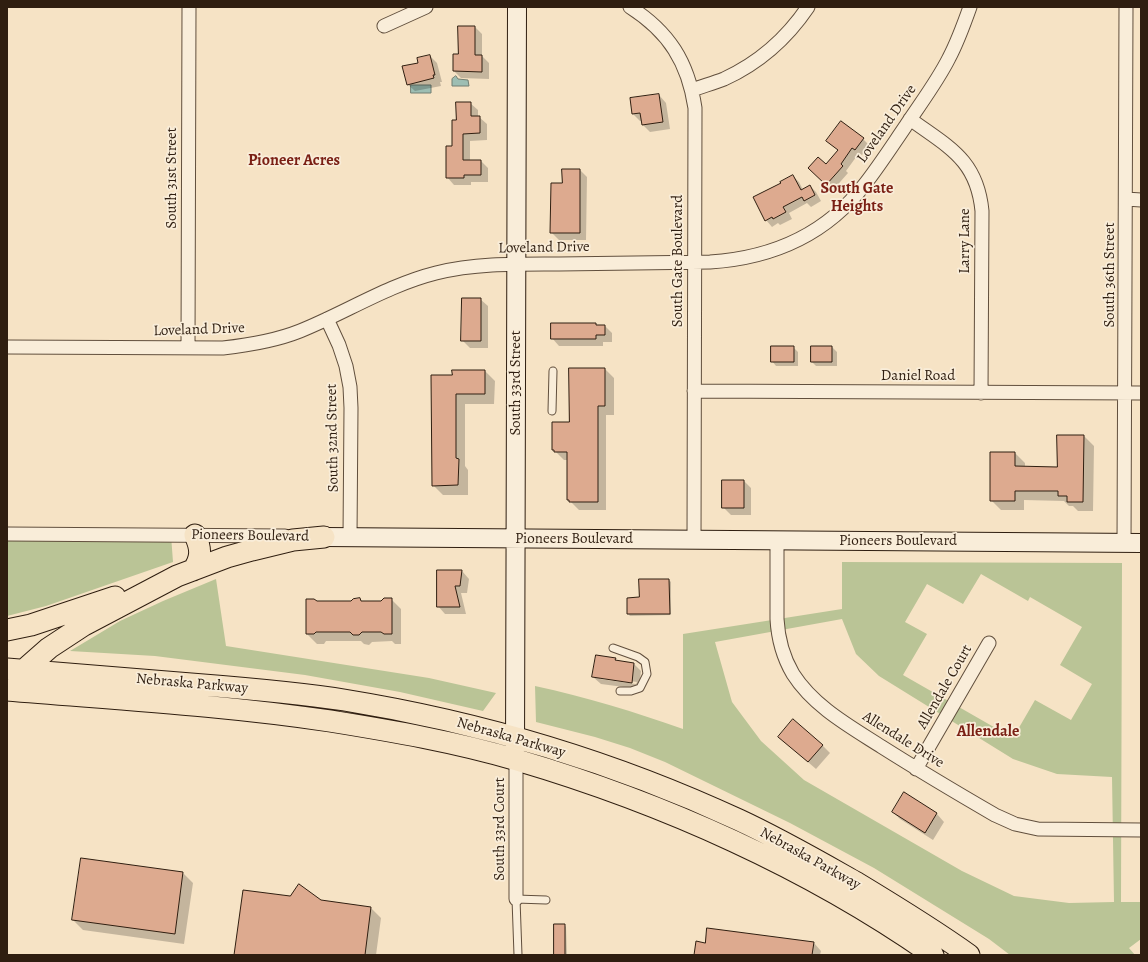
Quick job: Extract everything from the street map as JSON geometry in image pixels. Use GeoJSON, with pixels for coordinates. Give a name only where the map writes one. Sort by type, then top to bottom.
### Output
{"type":"FeatureCollection","features":[{"type":"Feature","properties":{"kind":"main road","name":"South 33rd Street"},"geometry":{"type":"LineString","coordinates":[[516,760],[517,7]]}},
{"type":"Feature","properties":{"kind":"main road"},"geometry":{"type":"LineString","coordinates":[[13,673],[84,625],[185,573],[197,564],[200,551],[196,535]]}},
{"type":"Feature","properties":{"kind":"main road","name":"Pioneers Boulevard"},"geometry":{"type":"LineString","coordinates":[[324,537],[1133,543]]}},
{"type":"Feature","properties":{"kind":"main road"},"geometry":{"type":"LineString","coordinates":[[7,630],[31,624],[258,548],[293,540],[324,537]]}},
{"type":"Feature","properties":{"kind":"main road","name":"Nebraska Parkway"},"geometry":{"type":"LineString","coordinates":[[13,673],[264,690],[331,698],[410,712],[515,737],[648,782],[741,821],[789,845],[899,908],[969,955]]}},
{"type":"Feature","properties":{"kind":"main road","name":"Nebraska Parkway"},"geometry":{"type":"LineString","coordinates":[[7,690],[225,708],[300,717],[407,734],[516,760],[587,783],[649,806],[696,824],[759,853],[830,891],[876,918],[933,955]]}},
{"type":"Feature","properties":{"kind":"street","name":"South 31st Street"},"geometry":{"type":"LineString","coordinates":[[188,348],[189,7]]}},
{"type":"Feature","properties":{"kind":"street"},"geometry":{"type":"LineString","coordinates":[[384,26],[426,7]]}},
{"type":"Feature","properties":{"kind":"street","name":"South Gate Boulevard"},"geometry":{"type":"LineString","coordinates":[[630,7],[644,16],[657,28],[671,44],[681,59],[688,76],[695,108],[694,540]]}},
{"type":"Feature","properties":{"kind":"street"},"geometry":{"type":"LineString","coordinates":[[692,90],[724,79],[746,68],[767,53],[783,39],[808,7]]}},
{"type":"Feature","properties":{"kind":"street","name":"Loveland Drive"},"geometry":{"type":"LineString","coordinates":[[7,347],[223,348],[251,345],[274,340],[300,331],[408,282],[435,273],[459,268],[517,264],[695,262],[733,260],[754,257],[778,249],[798,241],[819,228],[851,201],[865,185],[950,58],[963,29],[970,7]]}},
{"type":"Feature","properties":{"kind":"street","name":"South 36th Street"},"geometry":{"type":"LineString","coordinates":[[1126,7],[1125,394],[1133,543]]}},
{"type":"Feature","properties":{"kind":"street","name":"Larry Lane"},"geometry":{"type":"LineString","coordinates":[[910,119],[964,160],[977,184],[982,212],[981,393]]}},
{"type":"Feature","properties":{"kind":"street"},"geometry":{"type":"LineString","coordinates":[[1126,199],[1141,200]]}},
{"type":"Feature","properties":{"kind":"street","name":"South 32nd Street"},"geometry":{"type":"LineString","coordinates":[[327,319],[339,345],[346,366],[350,387],[350,537]]}},
{"type":"Feature","properties":{"kind":"street","name":"Daniel Road"},"geometry":{"type":"LineString","coordinates":[[694,391],[1141,393]]}},
{"type":"Feature","properties":{"kind":"street","name":"Pioneers Boulevard"},"geometry":{"type":"LineString","coordinates":[[7,534],[324,537]]}},
{"type":"Feature","properties":{"kind":"street","name":"Allendale Drive"},"geometry":{"type":"LineString","coordinates":[[777,540],[778,630],[783,652],[793,674],[810,694],[835,715],[916,768],[995,815],[1015,824],[1048,830],[1141,830]]}},
{"type":"Feature","properties":{"kind":"street","name":"Allendale Court"},"geometry":{"type":"LineString","coordinates":[[916,768],[989,643]]}},
{"type":"Feature","properties":{"kind":"street","name":"South 33rd Court"},"geometry":{"type":"LineString","coordinates":[[516,760],[516,899]]}},
{"type":"Feature","properties":{"kind":"lane"},"geometry":{"type":"LineString","coordinates":[[552,411],[553,371]]}},
{"type":"Feature","properties":{"kind":"lane"},"geometry":{"type":"LineString","coordinates":[[613,648],[638,657],[645,662],[647,674],[640,688],[631,691],[620,691]]}},
{"type":"Feature","properties":{"kind":"lane"},"geometry":{"type":"LineString","coordinates":[[518,955],[516,899],[546,900]]}},
{"type":"Feature","properties":{"kind":"green space"},"geometry":{"type":"Polygon","coordinates":[[[7,534],[171,535],[173,562],[46,606],[7,616],[7,534]]]}},
{"type":"Feature","properties":{"kind":"green space"},"geometry":{"type":"Polygon","coordinates":[[[842,562],[1122,563],[1121,902],[1141,902],[1141,939],[1129,948],[1135,955],[1010,955],[989,939],[874,868],[790,823],[665,762],[630,748],[595,737],[536,722],[535,686],[610,705],[683,729],[683,634],[842,609],[842,562]],[[981,574],[963,604],[927,584],[905,622],[927,634],[903,675],[1013,738],[1035,700],[1071,720],[1092,684],[1060,665],[1082,627],[1030,597],[1028,601],[981,574]],[[842,619],[715,642],[732,702],[761,741],[804,780],[962,871],[1014,896],[1069,903],[1114,902],[1112,777],[1057,774],[1013,759],[879,676],[856,654],[842,619]]]}},
{"type":"Feature","properties":{"kind":"green space"},"geometry":{"type":"Polygon","coordinates":[[[216,579],[226,646],[429,678],[496,693],[483,711],[400,692],[305,675],[155,656],[70,651],[120,621],[216,579]]]}},
{"type":"Feature","properties":{"kind":"water"},"geometry":{"type":"Polygon","coordinates":[[[456,76],[458,79],[468,80],[469,86],[452,86],[452,79],[456,76]]]}},
{"type":"Feature","properties":{"kind":"water"},"geometry":{"type":"Polygon","coordinates":[[[411,85],[431,85],[431,93],[411,93],[411,85]]]}},
{"type":"Feature","properties":{"kind":"building"},"geometry":{"type":"Polygon","coordinates":[[[458,26],[475,26],[475,55],[482,55],[482,72],[453,71],[453,54],[458,54],[458,26]]]}},
{"type":"Feature","properties":{"kind":"building"},"geometry":{"type":"Polygon","coordinates":[[[430,55],[435,75],[433,75],[434,78],[407,85],[402,66],[418,63],[417,58],[430,55]]]}},
{"type":"Feature","properties":{"kind":"building"},"geometry":{"type":"Polygon","coordinates":[[[659,94],[663,122],[642,125],[640,113],[632,114],[630,98],[659,94]]]}},
{"type":"Feature","properties":{"kind":"building"},"geometry":{"type":"Polygon","coordinates":[[[456,102],[471,102],[471,116],[480,116],[480,133],[463,134],[463,160],[481,160],[481,175],[464,175],[464,178],[446,178],[446,146],[452,146],[452,120],[456,120],[456,102]]]}},
{"type":"Feature","properties":{"kind":"building"},"geometry":{"type":"Polygon","coordinates":[[[841,121],[864,138],[855,150],[852,148],[841,164],[843,166],[826,185],[808,168],[818,157],[826,164],[838,150],[826,141],[841,121]]]}},
{"type":"Feature","properties":{"kind":"building"},"geometry":{"type":"Polygon","coordinates":[[[562,169],[580,169],[580,233],[550,233],[551,183],[562,183],[562,169]]]}},
{"type":"Feature","properties":{"kind":"building"},"geometry":{"type":"Polygon","coordinates":[[[793,175],[801,190],[810,185],[815,195],[804,201],[802,197],[783,207],[786,212],[773,219],[772,217],[765,221],[753,197],[781,183],[780,182],[793,175]]]}},
{"type":"Feature","properties":{"kind":"building"},"geometry":{"type":"Polygon","coordinates":[[[462,298],[481,298],[481,341],[461,341],[462,298]]]}},
{"type":"Feature","properties":{"kind":"building"},"geometry":{"type":"Polygon","coordinates":[[[551,323],[596,323],[596,325],[605,325],[605,335],[596,335],[596,339],[551,339],[551,323]]]}},
{"type":"Feature","properties":{"kind":"building"},"geometry":{"type":"Polygon","coordinates":[[[771,346],[794,346],[794,362],[771,362],[771,346]]]}},
{"type":"Feature","properties":{"kind":"building"},"geometry":{"type":"Polygon","coordinates":[[[811,346],[832,346],[832,362],[811,362],[811,346]]]}},
{"type":"Feature","properties":{"kind":"building"},"geometry":{"type":"Polygon","coordinates":[[[569,368],[605,368],[605,406],[598,406],[598,502],[569,502],[569,500],[567,500],[567,452],[554,452],[554,450],[552,450],[552,422],[569,422],[569,368]]]}},
{"type":"Feature","properties":{"kind":"building"},"geometry":{"type":"Polygon","coordinates":[[[452,370],[485,370],[485,394],[456,394],[456,458],[459,459],[458,485],[432,486],[431,375],[452,375],[452,370]]]}},
{"type":"Feature","properties":{"kind":"building"},"geometry":{"type":"Polygon","coordinates":[[[1057,435],[1084,435],[1083,502],[1067,502],[1067,496],[1058,496],[1058,491],[1015,491],[1015,501],[990,501],[990,452],[1015,452],[1015,466],[1057,467],[1057,435]]]}},
{"type":"Feature","properties":{"kind":"building"},"geometry":{"type":"Polygon","coordinates":[[[722,480],[744,480],[744,508],[722,508],[722,480]]]}},
{"type":"Feature","properties":{"kind":"building"},"geometry":{"type":"Polygon","coordinates":[[[437,570],[462,570],[460,586],[455,586],[460,607],[437,607],[437,570]]]}},
{"type":"Feature","properties":{"kind":"building"},"geometry":{"type":"Polygon","coordinates":[[[639,579],[669,579],[670,614],[627,614],[627,598],[639,597],[639,579]]]}},
{"type":"Feature","properties":{"kind":"building"},"geometry":{"type":"Polygon","coordinates":[[[360,598],[361,601],[381,601],[384,598],[392,598],[392,634],[384,634],[381,632],[362,632],[359,635],[353,635],[350,632],[316,632],[314,634],[306,634],[306,599],[314,599],[317,601],[351,601],[353,599],[360,598]]]}},
{"type":"Feature","properties":{"kind":"building"},"geometry":{"type":"Polygon","coordinates":[[[596,655],[634,663],[632,683],[592,677],[596,655]]]}},
{"type":"Feature","properties":{"kind":"building"},"geometry":{"type":"Polygon","coordinates":[[[793,719],[823,745],[808,762],[778,737],[793,719]]]}},
{"type":"Feature","properties":{"kind":"building"},"geometry":{"type":"Polygon","coordinates":[[[904,792],[937,813],[925,833],[892,812],[904,792]]]}},
{"type":"Feature","properties":{"kind":"building"},"geometry":{"type":"Polygon","coordinates":[[[81,858],[183,872],[175,934],[72,920],[81,858]]]}},
{"type":"Feature","properties":{"kind":"building"},"geometry":{"type":"Polygon","coordinates":[[[299,884],[321,900],[371,907],[365,955],[234,955],[243,890],[290,896],[299,884]]]}},
{"type":"Feature","properties":{"kind":"building"},"geometry":{"type":"Polygon","coordinates":[[[554,924],[565,924],[565,955],[554,955],[554,924]]]}},
{"type":"Feature","properties":{"kind":"building"},"geometry":{"type":"Polygon","coordinates":[[[707,928],[814,942],[812,955],[694,955],[696,941],[705,943],[707,928]]]}},
{"type":"Feature","properties":{"kind":"district","name":"Pioneer Acres"},"geometry":{"type":"Point","coordinates":[294,161]}},
{"type":"Feature","properties":{"kind":"district","name":"South Gate Heights"},"geometry":{"type":"Point","coordinates":[857,198]}},
{"type":"Feature","properties":{"kind":"district","name":"Allendale"},"geometry":{"type":"Point","coordinates":[988,732]}}]}
